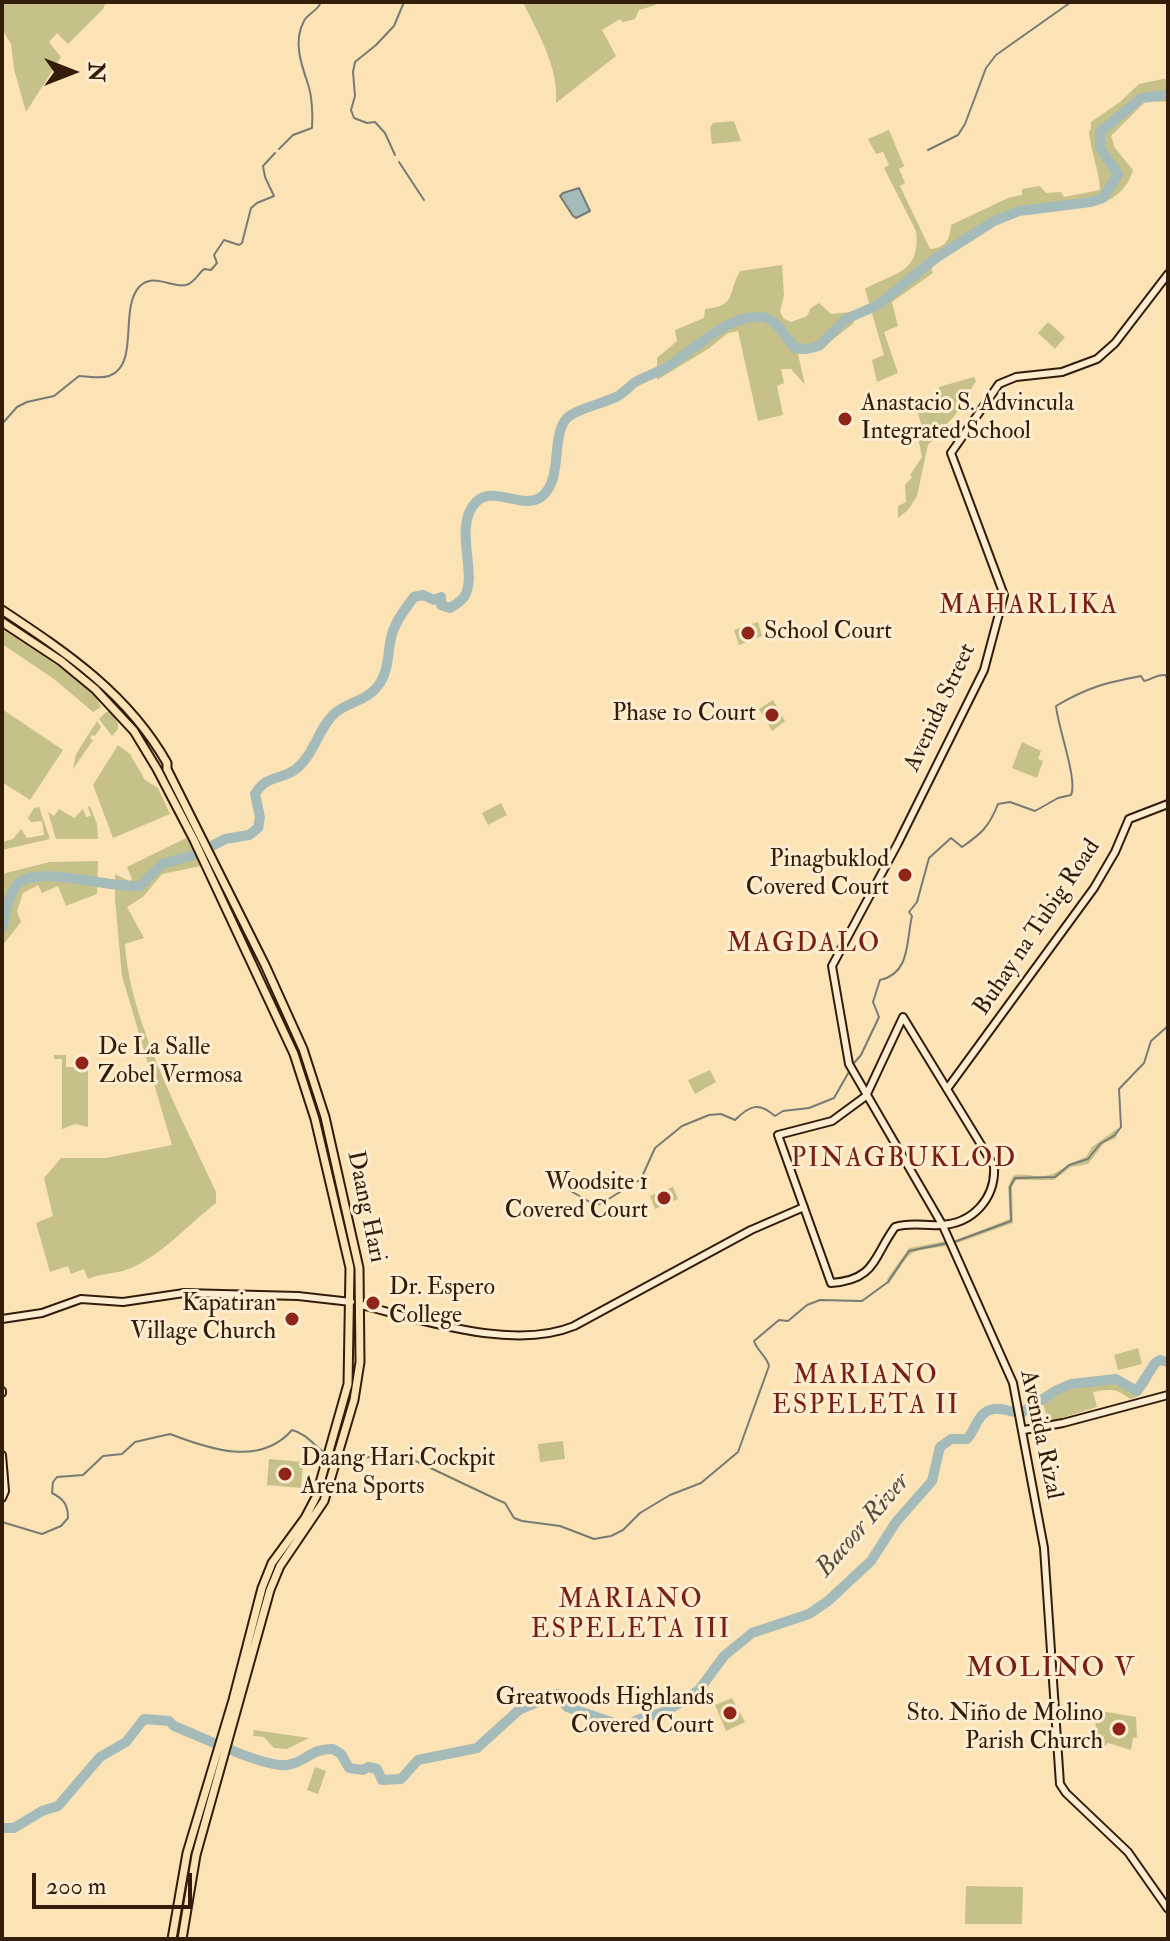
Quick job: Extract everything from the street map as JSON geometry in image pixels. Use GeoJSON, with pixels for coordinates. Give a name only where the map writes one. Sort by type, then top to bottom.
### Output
{"type":"FeatureCollection","features":[{"type":"Feature","properties":{"kind":"main road","name":"Avenida Street"},"geometry":{"type":"LineString","coordinates":[[832,966],[898,843],[984,670],[1002,605],[1004,595],[951,453],[1003,380],[1050,375],[1097,359],[1115,343],[1168,274]]}},
{"type":"Feature","properties":{"kind":"main road","name":"Daang Hari"},"geometry":{"type":"LineString","coordinates":[[2,610],[80,662],[135,715],[167,763],[197,839],[282,1027],[305,1088],[348,1254],[350,1372],[335,1447],[329,1470],[311,1507],[272,1563],[196,1855],[182,1939]]}},
{"type":"Feature","properties":{"kind":"main road","name":"Daang Hari"},"geometry":{"type":"LineString","coordinates":[[2,622],[67,666],[120,715],[145,748],[197,839]]}},
{"type":"Feature","properties":{"kind":"main road","name":"Buhay na Tubig Road"},"geometry":{"type":"LineString","coordinates":[[947,1089],[1094,888],[1115,852],[1129,819],[1168,804]]}},
{"type":"Feature","properties":{"kind":"main road","name":"Daang Hari"},"geometry":{"type":"LineString","coordinates":[[208,862],[275,987],[317,1088],[352,1231],[359,1268],[361,1305],[358,1382],[335,1447]]}},
{"type":"Feature","properties":{"kind":"main road","name":"Avenida Rizal"},"geometry":{"type":"LineString","coordinates":[[832,966],[850,1068],[952,1243],[1003,1357],[1020,1412],[1044,1548],[1060,1784],[1128,1852],[1168,1909]]}},
{"type":"Feature","properties":{"kind":"main road"},"geometry":{"type":"LineString","coordinates":[[903,1017],[947,1089],[994,1166],[989,1198],[982,1207],[966,1217],[943,1226],[912,1224],[895,1227],[869,1269],[857,1278],[831,1283],[778,1135],[832,1121],[866,1096],[903,1017]]}},
{"type":"Feature","properties":{"kind":"main road"},"geometry":{"type":"LineString","coordinates":[[361,1305],[488,1332],[548,1334],[574,1326],[751,1230],[804,1207]]}},
{"type":"Feature","properties":{"kind":"main road"},"geometry":{"type":"LineString","coordinates":[[2,1319],[42,1313],[81,1299],[128,1302],[184,1293],[298,1296],[351,1302]]}},
{"type":"Feature","properties":{"kind":"main road"},"geometry":{"type":"LineString","coordinates":[[1024,1430],[1063,1423],[1168,1395]]}},
{"type":"Feature","properties":{"kind":"main road"},"geometry":{"type":"LineString","coordinates":[[2,1455],[5,1491],[2,1498]]}},
{"type":"Feature","properties":{"kind":"main road","name":"Daang Hari"},"geometry":{"type":"LineString","coordinates":[[172,1939],[187,1853],[221,1754]]}},
{"type":"Feature","properties":{"kind":"main road"},"geometry":{"type":"LineString","coordinates":[[178,1914],[188,1915]]}},
{"type":"Feature","properties":{"kind":"shaded area"},"geometry":{"type":"Polygon","coordinates":[[[2,2],[106,2],[103,9],[68,44],[57,33],[49,42],[61,57],[26,112],[14,69],[11,44],[2,29],[2,2]]]}},
{"type":"Feature","properties":{"kind":"shaded area"},"geometry":{"type":"Polygon","coordinates":[[[523,2],[654,2],[656,5],[639,10],[635,19],[623,22],[620,19],[602,30],[616,56],[556,103],[551,64],[523,2]]]}},
{"type":"Feature","properties":{"kind":"shaded area"},"geometry":{"type":"Polygon","coordinates":[[[1168,78],[1168,102],[1146,101],[1111,136],[1115,148],[1133,170],[1125,187],[1112,198],[1079,208],[1042,211],[1007,219],[930,264],[933,273],[892,302],[898,326],[884,332],[898,373],[877,382],[872,360],[884,355],[865,289],[910,264],[916,245],[916,231],[884,168],[889,165],[883,152],[876,154],[868,139],[889,130],[904,166],[899,169],[905,183],[900,186],[930,249],[935,248],[946,242],[951,225],[1008,198],[1022,195],[1022,189],[1040,186],[1046,193],[1061,192],[1064,197],[1100,190],[1089,132],[1091,122],[1139,84],[1168,78]]]}},
{"type":"Feature","properties":{"kind":"shaded area"},"geometry":{"type":"Polygon","coordinates":[[[734,121],[741,141],[712,144],[710,128],[713,123],[734,121]]]}},
{"type":"Feature","properties":{"kind":"shaded area"},"geometry":{"type":"Polygon","coordinates":[[[579,188],[590,211],[576,218],[560,196],[579,188]]]}},
{"type":"Feature","properties":{"kind":"shaded area"},"geometry":{"type":"Polygon","coordinates":[[[782,265],[784,295],[780,312],[784,319],[791,322],[807,316],[811,308],[819,303],[831,314],[851,312],[854,323],[818,351],[798,354],[805,385],[791,369],[781,369],[784,383],[777,386],[783,415],[758,421],[738,331],[728,333],[657,380],[657,358],[677,341],[675,330],[704,318],[705,309],[727,302],[740,271],[782,265]]]}},
{"type":"Feature","properties":{"kind":"shaded area"},"geometry":{"type":"Polygon","coordinates":[[[1048,322],[1065,337],[1055,349],[1038,333],[1048,322]]]}},
{"type":"Feature","properties":{"kind":"shaded area"},"geometry":{"type":"Polygon","coordinates":[[[974,377],[976,381],[955,415],[928,445],[917,496],[898,518],[898,506],[906,502],[905,485],[922,457],[918,438],[928,432],[923,431],[918,413],[941,403],[939,387],[974,377]]]}},
{"type":"Feature","properties":{"kind":"shaded area","name":"School Court"},"geometry":{"type":"Polygon","coordinates":[[[758,622],[762,636],[739,645],[734,630],[758,622]]]}},
{"type":"Feature","properties":{"kind":"shaded area"},"geometry":{"type":"Polygon","coordinates":[[[2,629],[87,688],[101,707],[93,712],[54,679],[2,644],[2,629]]]}},
{"type":"Feature","properties":{"kind":"shaded area","name":"Phase 10 Court"},"geometry":{"type":"Polygon","coordinates":[[[773,700],[785,721],[772,731],[759,709],[773,700]]]}},
{"type":"Feature","properties":{"kind":"shaded area"},"geometry":{"type":"Polygon","coordinates":[[[2,709],[63,750],[30,800],[2,782],[2,709]]]}},
{"type":"Feature","properties":{"kind":"shaded area"},"geometry":{"type":"Polygon","coordinates":[[[110,712],[118,723],[118,729],[112,736],[99,719],[110,712]]]}},
{"type":"Feature","properties":{"kind":"shaded area"},"geometry":{"type":"Polygon","coordinates":[[[97,721],[101,727],[90,738],[93,740],[73,769],[76,754],[97,721]]]}},
{"type":"Feature","properties":{"kind":"shaded area"},"geometry":{"type":"Polygon","coordinates":[[[1022,742],[1041,751],[1038,759],[1043,761],[1037,778],[1012,768],[1022,742]]]}},
{"type":"Feature","properties":{"kind":"shaded area"},"geometry":{"type":"Polygon","coordinates":[[[118,745],[130,754],[145,780],[158,788],[170,814],[113,838],[93,785],[118,745]]]}},
{"type":"Feature","properties":{"kind":"shaded area"},"geometry":{"type":"Polygon","coordinates":[[[501,803],[507,815],[488,825],[482,813],[501,803]]]}},
{"type":"Feature","properties":{"kind":"shaded area"},"geometry":{"type":"Polygon","coordinates":[[[90,806],[97,824],[98,839],[56,839],[48,812],[54,816],[59,809],[74,818],[83,809],[86,817],[91,816],[90,806]]]}},
{"type":"Feature","properties":{"kind":"shaded area"},"geometry":{"type":"Polygon","coordinates":[[[39,807],[50,839],[2,850],[2,842],[13,839],[21,829],[27,838],[44,835],[42,821],[31,822],[28,818],[34,808],[39,807]]]}},
{"type":"Feature","properties":{"kind":"shaded area"},"geometry":{"type":"Polygon","coordinates":[[[186,838],[201,866],[162,874],[143,897],[127,907],[144,938],[125,944],[129,975],[147,1038],[216,1192],[216,1203],[165,1247],[131,1268],[88,1279],[84,1269],[71,1274],[68,1266],[50,1272],[36,1223],[53,1216],[44,1178],[61,1158],[106,1158],[172,1145],[122,976],[115,874],[129,881],[132,879],[127,867],[186,838]]]}},
{"type":"Feature","properties":{"kind":"shaded area"},"geometry":{"type":"Polygon","coordinates":[[[98,861],[97,894],[66,906],[58,886],[42,893],[38,885],[23,893],[17,911],[21,922],[2,946],[2,874],[50,862],[98,861]]]}},
{"type":"Feature","properties":{"kind":"shaded area"},"geometry":{"type":"Polygon","coordinates":[[[54,1055],[66,1055],[66,1067],[88,1067],[88,1127],[75,1124],[62,1129],[62,1059],[54,1059],[54,1055]]]}},
{"type":"Feature","properties":{"kind":"shaded area"},"geometry":{"type":"Polygon","coordinates":[[[710,1070],[716,1082],[695,1094],[688,1080],[710,1070]]]}},
{"type":"Feature","properties":{"kind":"shaded area"},"geometry":{"type":"Polygon","coordinates":[[[1118,1128],[1116,1138],[1104,1143],[1088,1164],[1071,1167],[1054,1180],[1016,1180],[1012,1187],[1013,1223],[957,1243],[956,1240],[1010,1219],[1008,1187],[1013,1176],[1055,1173],[1086,1157],[1092,1147],[1118,1128]]]}},
{"type":"Feature","properties":{"kind":"shaded area","name":"Woodsite 1 Covered Court"},"geometry":{"type":"Polygon","coordinates":[[[673,1187],[678,1199],[655,1209],[650,1196],[673,1187]]]}},
{"type":"Feature","properties":{"kind":"shaded area"},"geometry":{"type":"Polygon","coordinates":[[[946,1241],[948,1246],[911,1254],[888,1285],[887,1279],[909,1248],[946,1241]]]}},
{"type":"Feature","properties":{"kind":"shaded area"},"geometry":{"type":"Polygon","coordinates":[[[1138,1348],[1142,1364],[1118,1370],[1114,1355],[1138,1348]]]}},
{"type":"Feature","properties":{"kind":"shaded area"},"geometry":{"type":"Polygon","coordinates":[[[1161,1355],[1168,1358],[1168,1367],[1160,1365],[1136,1397],[1130,1399],[1113,1390],[1093,1392],[1097,1407],[1048,1422],[1043,1403],[1024,1414],[1023,1410],[1061,1384],[1116,1374],[1133,1388],[1138,1387],[1154,1360],[1161,1355]]]}},
{"type":"Feature","properties":{"kind":"shaded area"},"geometry":{"type":"Polygon","coordinates":[[[563,1441],[565,1459],[540,1462],[538,1444],[563,1441]]]}},
{"type":"Feature","properties":{"kind":"shaded area","name":"Daang Hari Cockpit Arena Sports"},"geometry":{"type":"Polygon","coordinates":[[[269,1459],[303,1462],[301,1488],[267,1485],[269,1459]]]}},
{"type":"Feature","properties":{"kind":"shaded area","name":"Greatwoods Highlands Covered Court"},"geometry":{"type":"Polygon","coordinates":[[[732,1698],[745,1722],[726,1731],[715,1705],[732,1698]]]}},
{"type":"Feature","properties":{"kind":"shaded area"},"geometry":{"type":"Polygon","coordinates":[[[1095,1710],[1136,1717],[1137,1737],[1133,1738],[1131,1750],[1108,1743],[1103,1748],[1094,1742],[1095,1710]]]}},
{"type":"Feature","properties":{"kind":"shaded area"},"geometry":{"type":"Polygon","coordinates":[[[254,1730],[309,1738],[287,1749],[274,1748],[264,1737],[253,1736],[254,1730]]]}},
{"type":"Feature","properties":{"kind":"shaded area"},"geometry":{"type":"Polygon","coordinates":[[[315,1767],[326,1771],[318,1794],[307,1790],[315,1767]]]}},
{"type":"Feature","properties":{"kind":"shaded area"},"geometry":{"type":"Polygon","coordinates":[[[966,1886],[1023,1887],[1022,1924],[965,1924],[966,1886]]]}},
{"type":"Feature","properties":{"kind":"waterway"},"geometry":{"type":"LineString","coordinates":[[279,149],[293,135],[312,128],[311,100],[301,61],[299,36],[304,21],[321,2]]}},
{"type":"Feature","properties":{"kind":"waterway"},"geometry":{"type":"LineString","coordinates":[[395,155],[385,133],[375,122],[367,123],[354,118],[351,110],[355,96],[353,72],[355,62],[394,26],[404,2]]}},
{"type":"Feature","properties":{"kind":"waterway"},"geometry":{"type":"LineString","coordinates":[[928,150],[958,135],[986,68],[996,55],[1071,2]]}},
{"type":"Feature","properties":{"kind":"waterway"},"geometry":{"type":"LineString","coordinates":[[2,928],[12,891],[24,880],[54,876],[140,886],[162,864],[197,854],[225,839],[249,835],[258,828],[260,817],[255,794],[264,783],[296,769],[308,756],[329,719],[377,687],[386,668],[394,629],[414,597],[423,595],[434,600],[441,597],[441,605],[450,608],[464,597],[469,576],[466,524],[476,502],[491,496],[534,500],[548,489],[555,469],[562,426],[571,415],[618,396],[637,381],[662,370],[736,321],[766,318],[780,328],[795,348],[819,346],[846,319],[878,305],[936,258],[994,221],[1019,211],[1103,198],[1118,174],[1100,148],[1100,132],[1141,98],[1168,95]]}},
{"type":"Feature","properties":{"kind":"waterway"},"geometry":{"type":"LineString","coordinates":[[2,424],[17,407],[54,396],[79,376],[105,377],[118,370],[124,361],[130,309],[139,287],[150,281],[189,284],[204,269],[211,270],[217,263],[214,255],[224,240],[239,245],[242,243],[251,208],[274,196],[263,166],[275,153]]}},
{"type":"Feature","properties":{"kind":"waterway"},"geometry":{"type":"LineString","coordinates":[[399,162],[424,200]]}},
{"type":"Feature","properties":{"kind":"waterway"},"geometry":{"type":"LineString","coordinates":[[569,1190],[595,1205],[602,1203],[641,1179],[655,1148],[682,1126],[709,1115],[721,1114],[735,1120],[750,1108],[759,1107],[775,1116],[783,1111],[809,1108],[834,1098],[861,1055],[879,1017],[873,1002],[880,980],[897,971],[902,963],[912,916],[909,912],[917,902],[929,858],[951,838],[962,847],[974,838],[988,824],[998,804],[1010,802],[1035,811],[1058,798],[1071,795],[1072,778],[1056,706],[1087,690],[1117,681],[1141,676],[1144,681],[1162,675],[1168,679]]}},
{"type":"Feature","properties":{"kind":"waterway"},"geometry":{"type":"LineString","coordinates":[[954,1242],[1011,1221],[1010,1187],[1015,1178],[1055,1177],[1069,1165],[1088,1159],[1100,1144],[1115,1135],[1121,1127],[1119,1089],[1144,1063],[1151,1041],[1168,1026]]}},
{"type":"Feature","properties":{"kind":"waterway"},"geometry":{"type":"LineString","coordinates":[[340,1459],[403,1455],[505,1503],[514,1518],[560,1526],[594,1539],[611,1536],[670,1495],[701,1483],[738,1452],[769,1366],[754,1341],[779,1320],[788,1321],[807,1305],[820,1300],[862,1301],[888,1282],[909,1251],[948,1243]]}},
{"type":"Feature","properties":{"kind":"waterway","name":"Bacoor River"},"geometry":{"type":"LineString","coordinates":[[2,1828],[14,1828],[42,1811],[58,1806],[100,1757],[126,1742],[144,1719],[169,1721],[174,1726],[232,1750],[277,1765],[293,1764],[319,1751],[333,1749],[341,1754],[349,1768],[377,1769],[382,1780],[401,1779],[418,1760],[477,1748],[519,1710],[557,1694],[567,1707],[620,1725],[629,1726],[637,1720],[667,1711],[699,1690],[724,1656],[752,1633],[809,1614],[828,1601],[871,1561],[896,1522],[932,1481],[940,1447],[951,1439],[967,1439],[984,1413],[997,1409],[1021,1413],[1071,1384],[1116,1379],[1137,1391],[1155,1363],[1160,1360],[1168,1362]]}},
{"type":"Feature","properties":{"kind":"waterway"},"geometry":{"type":"LineString","coordinates":[[2,1522],[42,1534],[61,1526],[68,1513],[64,1503],[52,1493],[57,1477],[83,1475],[103,1456],[122,1454],[135,1442],[170,1434],[234,1452],[265,1448],[292,1430],[334,1458]]}},
{"type":"Feature","properties":{"kind":"place","name":"Anastacio S. Advincula Integrated School"},"geometry":{"type":"Point","coordinates":[845,419]}},
{"type":"Feature","properties":{"kind":"place","name":"School Court"},"geometry":{"type":"Point","coordinates":[748,633]}},
{"type":"Feature","properties":{"kind":"place","name":"Phase 10 Court"},"geometry":{"type":"Point","coordinates":[772,715]}},
{"type":"Feature","properties":{"kind":"place","name":"Pinagbuklod Covered Court"},"geometry":{"type":"Point","coordinates":[905,875]}},
{"type":"Feature","properties":{"kind":"place","name":"De La Salle Zobel Vermosa"},"geometry":{"type":"Point","coordinates":[82,1063]}},
{"type":"Feature","properties":{"kind":"place","name":"Woodsite 1 Covered Court"},"geometry":{"type":"Point","coordinates":[664,1198]}},
{"type":"Feature","properties":{"kind":"place","name":"Dr. Espero College"},"geometry":{"type":"Point","coordinates":[373,1303]}},
{"type":"Feature","properties":{"kind":"place","name":"Kapatiran Village Church"},"geometry":{"type":"Point","coordinates":[292,1319]}},
{"type":"Feature","properties":{"kind":"place","name":"Daang Hari Cockpit Arena Sports"},"geometry":{"type":"Point","coordinates":[285,1474]}},
{"type":"Feature","properties":{"kind":"place","name":"Greatwoods Highlands Covered Court"},"geometry":{"type":"Point","coordinates":[730,1713]}},
{"type":"Feature","properties":{"kind":"place","name":"Sto. Niño de Molino Parish Church"},"geometry":{"type":"Point","coordinates":[1119,1729]}},
{"type":"Feature","properties":{"kind":"district","name":"MAHARLIKA"},"geometry":{"type":"Point","coordinates":[1029,607]}},
{"type":"Feature","properties":{"kind":"district","name":"MAGDALO"},"geometry":{"type":"Point","coordinates":[804,945]}},
{"type":"Feature","properties":{"kind":"district","name":"PINAGBUKLOD"},"geometry":{"type":"Point","coordinates":[904,1160]}},
{"type":"Feature","properties":{"kind":"district","name":"MARIANO ESPELETA II"},"geometry":{"type":"Point","coordinates":[866,1392]}},
{"type":"Feature","properties":{"kind":"district","name":"MARIANO ESPELETA III"},"geometry":{"type":"Point","coordinates":[631,1616]}},
{"type":"Feature","properties":{"kind":"district","name":"MOLINO V"},"geometry":{"type":"Point","coordinates":[1051,1670]}}]}
